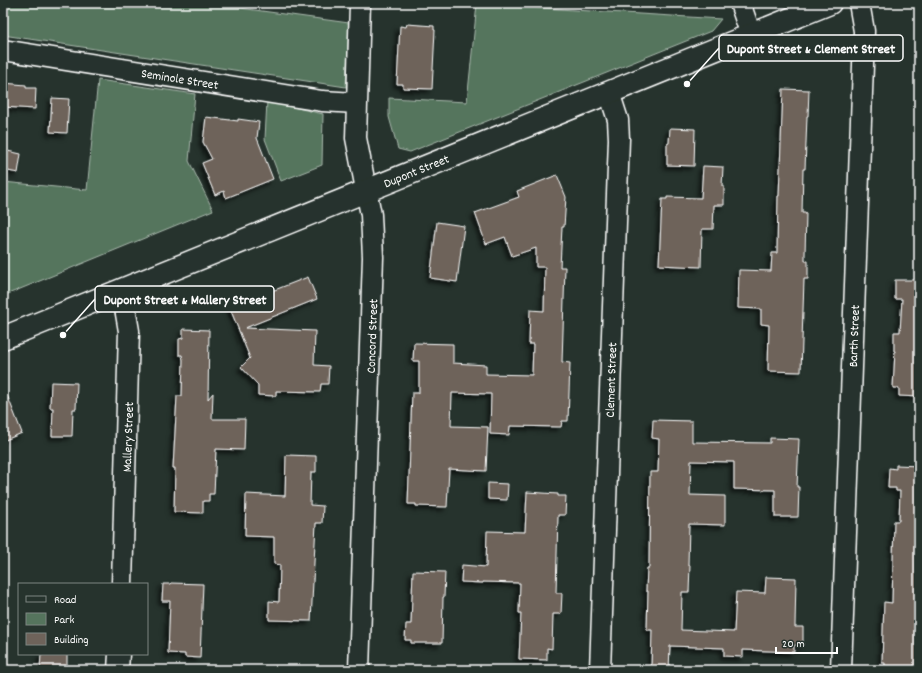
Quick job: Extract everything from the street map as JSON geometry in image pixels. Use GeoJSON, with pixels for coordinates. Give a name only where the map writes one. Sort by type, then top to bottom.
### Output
{"type":"FeatureCollection","features":[{"type":"Feature","properties":{"kind":"street","name":"Concord Street"},"geometry":{"type":"LineString","coordinates":[[359,670],[373,257],[372,225],[356,138],[360,3]]}},
{"type":"Feature","properties":{"kind":"street"},"geometry":{"type":"LineString","coordinates":[[740,3],[751,35]]}},
{"type":"Feature","properties":{"kind":"street","name":"Dupont Street"},"geometry":{"type":"LineString","coordinates":[[3,338],[830,3]]}},
{"type":"Feature","properties":{"kind":"street","name":"Barth Street"},"geometry":{"type":"LineString","coordinates":[[841,670],[864,31],[859,3]]}},
{"type":"Feature","properties":{"kind":"street","name":"Seminole Street"},"geometry":{"type":"LineString","coordinates":[[3,50],[315,100],[356,103]]}},
{"type":"Feature","properties":{"kind":"street","name":"Clement Street"},"geometry":{"type":"LineString","coordinates":[[600,670],[619,139],[618,120],[609,92]]}},
{"type":"Feature","properties":{"kind":"street","name":"Mallery Street"},"geometry":{"type":"LineString","coordinates":[[119,291],[125,308],[130,331],[122,583]]}},
{"type":"Feature","properties":{"kind":"street"},"geometry":{"type":"LineString","coordinates":[[118,670],[119,655]]}},
{"type":"Feature","properties":{"kind":"green space"},"geometry":{"type":"Polygon","coordinates":[[[3,3],[240,3],[240,8],[349,23],[346,87],[3,35],[3,3]]]}},
{"type":"Feature","properties":{"kind":"green space"},"geometry":{"type":"Polygon","coordinates":[[[477,4],[721,19],[711,31],[410,152],[398,149],[389,117],[389,98],[467,102],[477,4]]]}},
{"type":"Feature","properties":{"kind":"green space"},"geometry":{"type":"Polygon","coordinates":[[[98,80],[195,94],[189,161],[213,210],[3,296],[3,182],[87,190],[98,80]]]}},
{"type":"Feature","properties":{"kind":"green space"},"geometry":{"type":"Polygon","coordinates":[[[267,101],[323,114],[322,165],[281,181],[265,139],[267,101]]]}},
{"type":"Feature","properties":{"kind":"building"},"geometry":{"type":"Polygon","coordinates":[[[407,24],[434,26],[432,89],[403,88],[403,84],[397,84],[400,26],[406,27],[407,24]]]}},
{"type":"Feature","properties":{"kind":"building"},"geometry":{"type":"Polygon","coordinates":[[[3,83],[26,85],[26,88],[36,88],[35,109],[3,107],[3,83]]]}},
{"type":"Feature","properties":{"kind":"building"},"geometry":{"type":"Polygon","coordinates":[[[783,89],[809,90],[805,169],[803,169],[802,213],[806,213],[805,261],[808,261],[808,279],[804,279],[801,372],[768,371],[769,325],[761,324],[761,309],[738,308],[739,270],[771,271],[772,253],[777,253],[783,89]]]}},
{"type":"Feature","properties":{"kind":"building"},"geometry":{"type":"Polygon","coordinates":[[[52,98],[69,99],[67,133],[50,132],[52,98]]]}},
{"type":"Feature","properties":{"kind":"building"},"geometry":{"type":"Polygon","coordinates":[[[206,117],[259,122],[257,138],[273,179],[226,198],[224,191],[215,195],[202,163],[212,159],[203,142],[206,117]]]}},
{"type":"Feature","properties":{"kind":"building"},"geometry":{"type":"Polygon","coordinates":[[[670,128],[695,129],[694,166],[667,165],[667,144],[669,143],[670,128]]]}},
{"type":"Feature","properties":{"kind":"building"},"geometry":{"type":"Polygon","coordinates":[[[3,150],[21,154],[18,173],[3,170],[3,150]]]}},
{"type":"Feature","properties":{"kind":"building"},"geometry":{"type":"Polygon","coordinates":[[[703,166],[723,167],[722,186],[724,186],[724,205],[714,205],[713,229],[702,229],[701,267],[659,265],[662,199],[667,199],[667,197],[701,198],[703,166]]]}},
{"type":"Feature","properties":{"kind":"building"},"geometry":{"type":"Polygon","coordinates":[[[557,175],[566,197],[564,227],[562,227],[560,267],[565,267],[562,362],[570,363],[568,421],[562,421],[561,427],[510,426],[509,435],[490,434],[491,394],[452,393],[451,426],[488,427],[486,471],[449,469],[447,507],[416,506],[416,504],[408,504],[412,393],[419,393],[419,361],[413,361],[414,343],[453,344],[453,363],[486,365],[486,374],[532,375],[533,344],[529,344],[530,310],[544,311],[545,267],[536,267],[536,248],[512,256],[505,237],[486,244],[475,213],[519,197],[517,191],[557,175]]]}},
{"type":"Feature","properties":{"kind":"building"},"geometry":{"type":"Polygon","coordinates":[[[437,222],[464,226],[457,282],[430,278],[437,222]]]}},
{"type":"Feature","properties":{"kind":"building"},"geometry":{"type":"Polygon","coordinates":[[[308,277],[317,299],[245,328],[315,331],[314,365],[329,366],[328,384],[321,384],[320,392],[276,391],[276,396],[258,395],[258,385],[241,367],[250,358],[227,301],[252,291],[254,298],[308,277]]]}},
{"type":"Feature","properties":{"kind":"building"},"geometry":{"type":"Polygon","coordinates":[[[895,280],[919,280],[919,397],[899,396],[899,388],[893,388],[895,351],[894,332],[900,332],[902,299],[895,299],[895,280]]]}},
{"type":"Feature","properties":{"kind":"building"},"geometry":{"type":"Polygon","coordinates":[[[183,329],[209,330],[208,399],[213,393],[212,419],[245,419],[244,450],[216,449],[214,494],[209,494],[209,501],[203,501],[203,513],[174,512],[175,468],[173,468],[177,396],[182,396],[183,360],[182,355],[179,355],[179,339],[183,338],[183,329]]]}},
{"type":"Feature","properties":{"kind":"building"},"geometry":{"type":"Polygon","coordinates":[[[51,382],[77,383],[76,409],[73,409],[72,436],[52,436],[53,408],[50,408],[51,382]]]}},
{"type":"Feature","properties":{"kind":"building"},"geometry":{"type":"Polygon","coordinates":[[[3,387],[22,433],[3,441],[3,387]]]}},
{"type":"Feature","properties":{"kind":"building"},"geometry":{"type":"Polygon","coordinates":[[[653,420],[692,421],[692,442],[770,443],[770,438],[799,439],[797,487],[799,487],[798,517],[775,517],[775,490],[734,489],[734,462],[691,461],[690,495],[725,496],[725,525],[689,524],[689,592],[682,592],[681,630],[734,632],[736,592],[765,593],[766,577],[796,578],[795,627],[803,627],[803,645],[794,645],[794,652],[743,650],[743,657],[724,656],[724,648],[670,646],[669,670],[651,670],[652,630],[647,630],[648,591],[646,591],[647,568],[649,568],[650,472],[658,472],[659,439],[652,438],[653,420]]]}},
{"type":"Feature","properties":{"kind":"building"},"geometry":{"type":"Polygon","coordinates":[[[286,455],[316,456],[316,472],[311,472],[310,505],[323,506],[322,523],[316,523],[311,621],[269,620],[269,601],[279,602],[280,565],[274,564],[274,537],[245,536],[246,494],[285,496],[286,455]]]}},
{"type":"Feature","properties":{"kind":"building"},"geometry":{"type":"Polygon","coordinates":[[[896,465],[919,466],[919,670],[885,670],[885,663],[882,663],[884,602],[892,603],[894,521],[899,521],[900,491],[896,491],[896,488],[888,488],[889,468],[896,469],[896,465]]]}},
{"type":"Feature","properties":{"kind":"building"},"geometry":{"type":"Polygon","coordinates":[[[488,483],[508,484],[507,500],[488,499],[488,483]]]}},
{"type":"Feature","properties":{"kind":"building"},"geometry":{"type":"Polygon","coordinates":[[[527,492],[566,496],[565,515],[558,515],[556,593],[562,593],[561,614],[553,614],[552,649],[547,648],[547,660],[519,659],[521,613],[519,613],[520,583],[461,582],[462,565],[486,567],[487,531],[525,532],[527,492]]]}},
{"type":"Feature","properties":{"kind":"building"},"geometry":{"type":"Polygon","coordinates":[[[413,571],[445,572],[442,643],[411,643],[411,640],[405,640],[406,624],[411,624],[413,571]]]}},
{"type":"Feature","properties":{"kind":"building"},"geometry":{"type":"Polygon","coordinates":[[[163,584],[203,584],[200,658],[185,657],[185,654],[168,653],[170,601],[162,601],[163,584]]]}},
{"type":"Feature","properties":{"kind":"building"},"geometry":{"type":"Polygon","coordinates":[[[41,655],[67,655],[67,670],[40,670],[41,655]]]}},
{"type":"Feature","properties":{"kind":"place","name":"Dupont Street & Clement Street"},"geometry":{"type":"Point","coordinates":[687,84]}},
{"type":"Feature","properties":{"kind":"place","name":"Dupont Street & Mallery Street"},"geometry":{"type":"Point","coordinates":[63,335]}}]}
